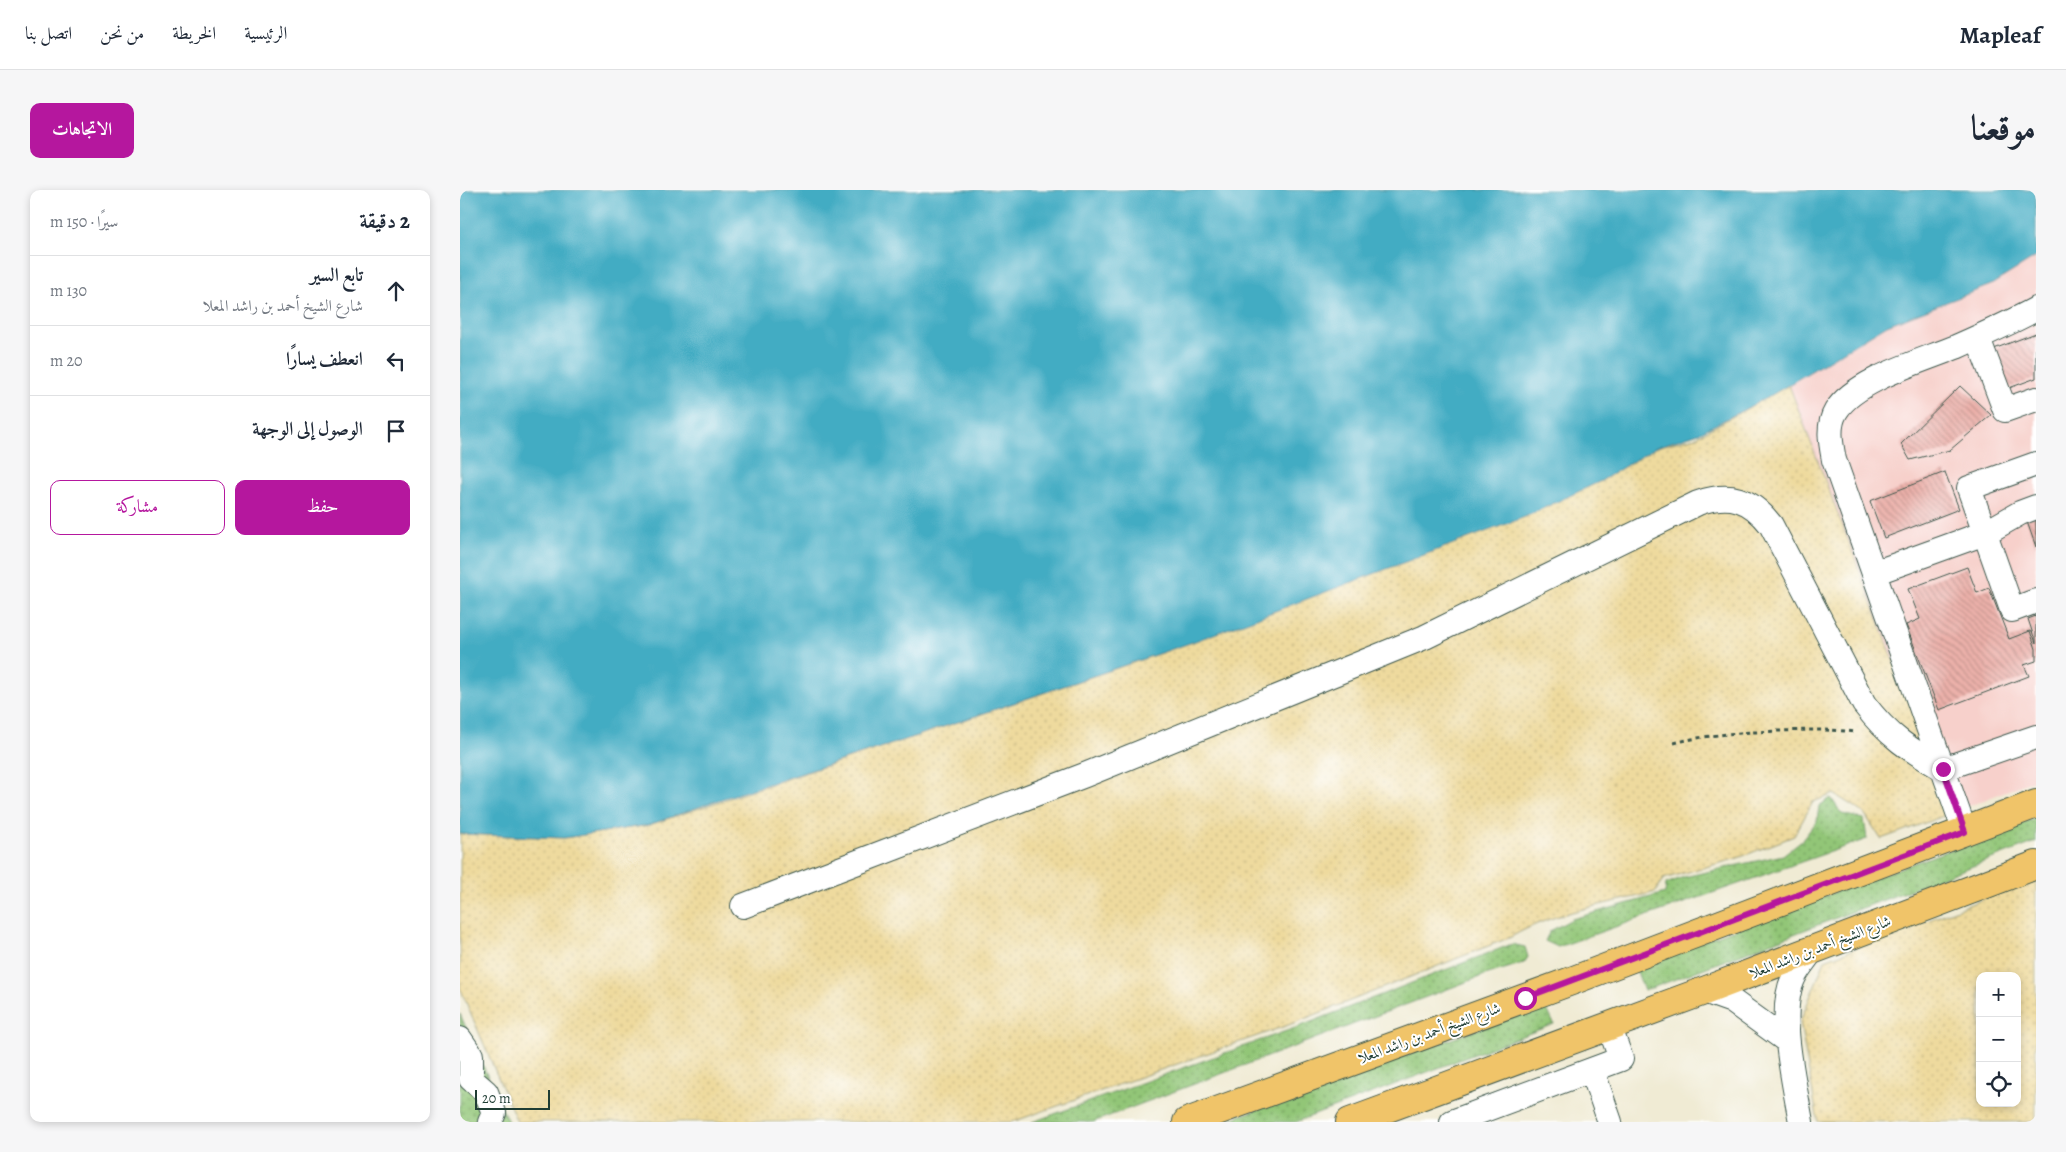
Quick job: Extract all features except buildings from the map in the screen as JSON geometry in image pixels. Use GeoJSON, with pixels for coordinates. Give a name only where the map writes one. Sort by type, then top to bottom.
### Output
{"type":"FeatureCollection","features":[{"type":"Feature","properties":{"kind":"main road","name":"شارع الشيخ أحمد بن راشد المعلا"},"geometry":{"type":"LineString","coordinates":[[1187,1122],[1558,986],[2036,804]]}},
{"type":"Feature","properties":{"kind":"main road","name":"شارع الشيخ أحمد بن راشد المعلا"},"geometry":{"type":"LineString","coordinates":[[1350,1122],[1704,991],[2036,865]]}},
{"type":"Feature","properties":{"kind":"street"},"geometry":{"type":"LineString","coordinates":[[1965,832],[1834,460],[1829,435],[1835,412],[1851,394],[1868,383],[1978,338],[2036,309]]}},
{"type":"Feature","properties":{"kind":"street"},"geometry":{"type":"LineString","coordinates":[[1978,338],[2005,410],[2036,399]]}},
{"type":"Feature","properties":{"kind":"street"},"geometry":{"type":"LineString","coordinates":[[2036,464],[1969,488],[2012,610],[2036,601]]}},
{"type":"Feature","properties":{"kind":"street"},"geometry":{"type":"LineString","coordinates":[[743,906],[1086,775],[1425,637],[1698,504],[1714,498],[1730,498],[1746,502],[1760,512],[1771,525],[1864,704],[1878,723],[1894,739],[1943,769]]}},
{"type":"Feature","properties":{"kind":"street"},"geometry":{"type":"LineString","coordinates":[[1874,573],[1985,533],[2020,513],[2036,507]]}},
{"type":"Feature","properties":{"kind":"street"},"geometry":{"type":"LineString","coordinates":[[1943,769],[2036,737]]}},
{"type":"Feature","properties":{"kind":"street"},"geometry":{"type":"LineString","coordinates":[[1801,1122],[1787,1041],[1788,995],[1792,980],[1812,950]]}},
{"type":"Feature","properties":{"kind":"street"},"geometry":{"type":"LineString","coordinates":[[1704,991],[1732,1001],[1787,1041]]}},
{"type":"Feature","properties":{"kind":"street"},"geometry":{"type":"LineString","coordinates":[[1452,1122],[1621,1059],[1609,1025]]}},
{"type":"Feature","properties":{"kind":"street"},"geometry":{"type":"LineString","coordinates":[[460,1039],[471,1055],[471,1080],[486,1092],[494,1112],[490,1122]]}},
{"type":"Feature","properties":{"kind":"street"},"geometry":{"type":"LineString","coordinates":[[1592,1070],[1610,1122]]}},
{"type":"Feature","properties":{"kind":"path"},"geometry":{"type":"LineString","coordinates":[[1674,743],[1734,732],[1818,730],[1863,733],[1894,739]]}},
{"type":"Feature","properties":{"kind":"shaded area"},"geometry":{"type":"Polygon","coordinates":[[[2036,257],[2036,779],[1952,813],[1789,385],[1887,325],[1991,285],[2036,257]]]}},
{"type":"Feature","properties":{"kind":"sand"},"geometry":{"type":"Polygon","coordinates":[[[1789,385],[1952,813],[1881,839],[1864,813],[1834,794],[1813,802],[1794,836],[1738,858],[1663,879],[1656,892],[1564,914],[1294,1023],[1012,1122],[517,1122],[460,988],[460,834],[564,838],[649,825],[964,720],[1164,652],[1448,545],[1601,481],[1656,447],[1696,437],[1789,385]]]}},
{"type":"Feature","properties":{"kind":"sand"},"geometry":{"type":"Polygon","coordinates":[[[2036,881],[2036,1122],[1818,1122],[1800,1022],[1825,960],[1994,895],[2036,881]]]}},
{"type":"Feature","properties":{"kind":"green space"},"geometry":{"type":"Polygon","coordinates":[[[1831,798],[1842,814],[1864,819],[1867,839],[1558,947],[1545,941],[1550,931],[1572,919],[1665,893],[1666,884],[1684,877],[1783,855],[1803,839],[1817,821],[1819,806],[1831,798]]]}},
{"type":"Feature","properties":{"kind":"green space"},"geometry":{"type":"Polygon","coordinates":[[[2036,818],[2036,842],[1644,991],[1635,966],[2036,818]]]}},
{"type":"Feature","properties":{"kind":"green space"},"geometry":{"type":"Polygon","coordinates":[[[1512,944],[1525,947],[1528,957],[1524,963],[1485,975],[1093,1122],[1032,1122],[1306,1024],[1512,944]]]}},
{"type":"Feature","properties":{"kind":"green space"},"geometry":{"type":"Polygon","coordinates":[[[1545,1005],[1554,1024],[1296,1122],[1223,1122],[1545,1005]]]}},
{"type":"Feature","properties":{"kind":"green space"},"geometry":{"type":"Polygon","coordinates":[[[460,1014],[508,1122],[460,1122],[460,1014]]]}},
{"type":"Feature","properties":{"kind":"water"},"geometry":{"type":"Polygon","coordinates":[[[460,190],[2036,190],[2036,257],[1991,285],[1887,325],[1770,396],[1699,433],[1656,447],[1601,481],[1525,517],[1190,643],[905,740],[718,800],[649,825],[564,838],[460,834],[460,190]]]}},
{"type":"Feature","properties":{"kind":"route"},"geometry":{"type":"LineString","coordinates":[[1525,998],[1965,832],[1943,769]]}}]}
